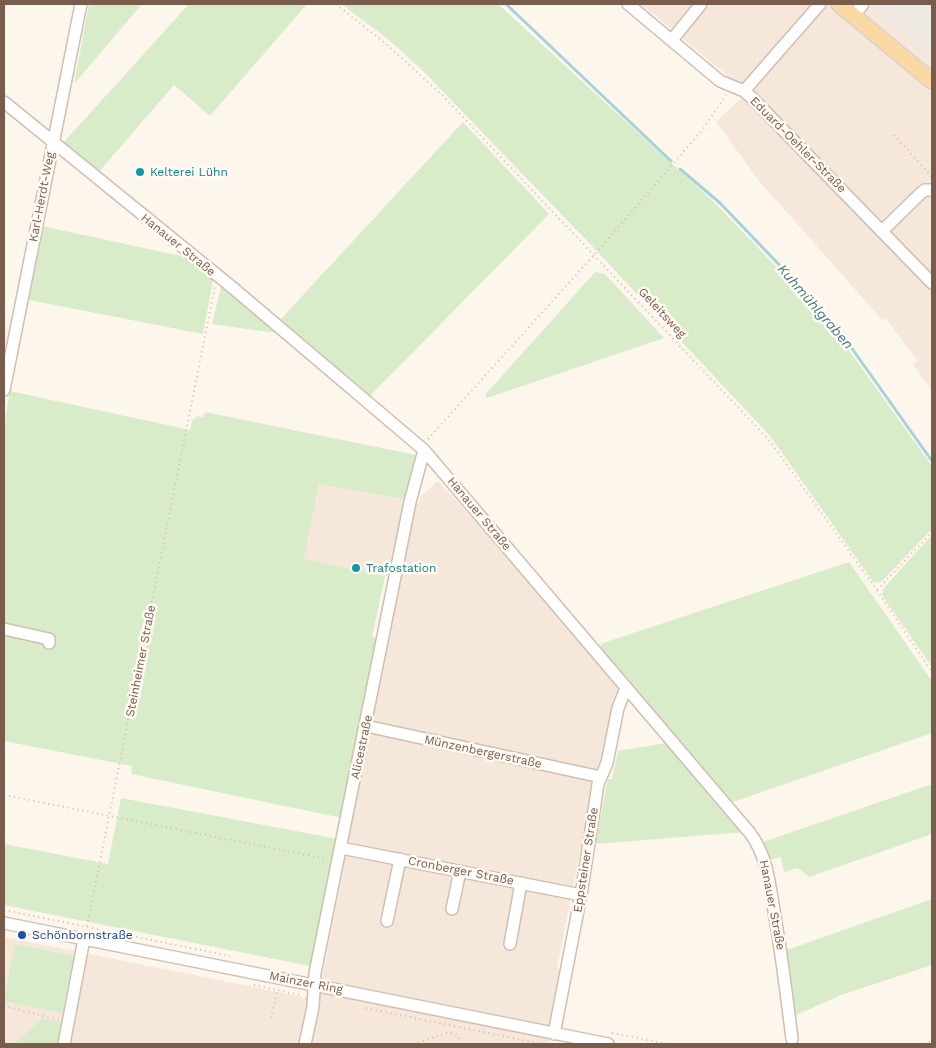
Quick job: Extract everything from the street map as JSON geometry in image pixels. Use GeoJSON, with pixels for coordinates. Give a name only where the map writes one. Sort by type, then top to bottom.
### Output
{"type":"FeatureCollection","features":[{"type":"Feature","properties":{"kind":"main road"},"geometry":{"type":"LineString","coordinates":[[839,4],[858,10],[932,81]]}},
{"type":"Feature","properties":{"kind":"street","name":"Karl-Herdt-Weg"},"geometry":{"type":"LineString","coordinates":[[4,390],[81,4]]}},
{"type":"Feature","properties":{"kind":"street","name":"Eduard-Oehler-Straße"},"geometry":{"type":"LineString","coordinates":[[628,4],[720,81],[744,91],[752,98],[932,283]]}},
{"type":"Feature","properties":{"kind":"street"},"geometry":{"type":"LineString","coordinates":[[672,40],[701,4]]}},
{"type":"Feature","properties":{"kind":"street"},"geometry":{"type":"LineString","coordinates":[[744,91],[820,4]]}},
{"type":"Feature","properties":{"kind":"street","name":"Hanauer Straße"},"geometry":{"type":"LineString","coordinates":[[4,102],[424,450],[750,833],[759,847],[769,880],[781,951],[792,1039]]}},
{"type":"Feature","properties":{"kind":"street"},"geometry":{"type":"LineString","coordinates":[[882,231],[921,193],[925,190],[932,190]]}},
{"type":"Feature","properties":{"kind":"street","name":"Alicestraße"},"geometry":{"type":"LineString","coordinates":[[305,1044],[314,997],[315,973],[410,502],[424,450]]}},
{"type":"Feature","properties":{"kind":"street"},"geometry":{"type":"LineString","coordinates":[[4,629],[49,639],[49,642]]}},
{"type":"Feature","properties":{"kind":"street","name":"Eppsteiner Straße"},"geometry":{"type":"LineString","coordinates":[[554,1034],[581,895],[597,791],[607,763],[618,708],[626,688]]}},
{"type":"Feature","properties":{"kind":"street","name":"Münzenbergerstraße"},"geometry":{"type":"LineString","coordinates":[[366,726],[601,777]]}},
{"type":"Feature","properties":{"kind":"street","name":"Cronberger Straße"},"geometry":{"type":"LineString","coordinates":[[341,848],[581,895]]}},
{"type":"Feature","properties":{"kind":"street"},"geometry":{"type":"LineString","coordinates":[[387,921],[400,859]]}},
{"type":"Feature","properties":{"kind":"street"},"geometry":{"type":"LineString","coordinates":[[452,909],[460,871]]}},
{"type":"Feature","properties":{"kind":"street"},"geometry":{"type":"LineString","coordinates":[[510,944],[521,884]]}},
{"type":"Feature","properties":{"kind":"street","name":"Mainzer Ring"},"geometry":{"type":"LineString","coordinates":[[4,923],[608,1044]]}},
{"type":"Feature","properties":{"kind":"street"},"geometry":{"type":"LineString","coordinates":[[64,1044],[84,939]]}},
{"type":"Feature","properties":{"kind":"path","name":"Geleitsweg"},"geometry":{"type":"LineString","coordinates":[[336,4],[385,43],[442,95],[595,254],[769,440],[877,590],[932,672]]}},
{"type":"Feature","properties":{"kind":"path"},"geometry":{"type":"LineString","coordinates":[[424,450],[426,440],[595,254],[704,129],[731,87]]}},
{"type":"Feature","properties":{"kind":"path"},"geometry":{"type":"LineString","coordinates":[[894,136],[932,177]]}},
{"type":"Feature","properties":{"kind":"path","name":"Steinheimer Straße"},"geometry":{"type":"LineString","coordinates":[[84,939],[217,277]]}},
{"type":"Feature","properties":{"kind":"path"},"geometry":{"type":"LineString","coordinates":[[877,590],[932,532]]}},
{"type":"Feature","properties":{"kind":"path"},"geometry":{"type":"LineString","coordinates":[[4,795],[338,862]]}},
{"type":"Feature","properties":{"kind":"path"},"geometry":{"type":"LineString","coordinates":[[249,984],[314,997]]}},
{"type":"Feature","properties":{"kind":"path"},"geometry":{"type":"LineString","coordinates":[[271,1018],[277,990]]}},
{"type":"Feature","properties":{"kind":"path"},"geometry":{"type":"LineString","coordinates":[[4,1006],[68,1022]]}},
{"type":"Feature","properties":{"kind":"path"},"geometry":{"type":"LineString","coordinates":[[360,1007],[542,1044]]}},
{"type":"Feature","properties":{"kind":"path"},"geometry":{"type":"LineString","coordinates":[[453,1032],[454,1026]]}},
{"type":"Feature","properties":{"kind":"path"},"geometry":{"type":"LineString","coordinates":[[413,1044],[446,1032],[453,1032],[457,1035],[461,1044]]}},
{"type":"Feature","properties":{"kind":"path"},"geometry":{"type":"LineString","coordinates":[[924,1044],[932,1041]]}},
{"type":"Feature","properties":{"kind":"shaded area"},"geometry":{"type":"Polygon","coordinates":[[[641,4],[871,4],[932,55],[932,391],[913,365],[917,360],[886,319],[883,321],[760,182],[716,122],[747,92],[641,4]]]}},
{"type":"Feature","properties":{"kind":"shaded area"},"geometry":{"type":"Polygon","coordinates":[[[871,4],[932,4],[932,55],[897,26],[871,4]]]}},
{"type":"Feature","properties":{"kind":"shaded area"},"geometry":{"type":"Polygon","coordinates":[[[438,481],[516,565],[619,683],[604,763],[596,771],[557,968],[561,971],[557,1003],[548,1044],[4,1044],[4,937],[318,1000],[399,579],[304,559],[319,484],[419,503],[420,497],[438,481]]]}},
{"type":"Feature","properties":{"kind":"green space"},"geometry":{"type":"Polygon","coordinates":[[[89,4],[142,4],[74,84],[89,4]]]}},
{"type":"Feature","properties":{"kind":"green space"},"geometry":{"type":"Polygon","coordinates":[[[189,4],[307,4],[210,116],[174,85],[98,173],[63,143],[189,4]]]}},
{"type":"Feature","properties":{"kind":"green space"},"geometry":{"type":"Polygon","coordinates":[[[341,4],[498,4],[718,206],[807,299],[845,345],[932,466],[932,529],[882,581],[874,583],[771,437],[593,247],[421,69],[388,39],[341,4]]]}},
{"type":"Feature","properties":{"kind":"green space"},"geometry":{"type":"Polygon","coordinates":[[[463,122],[549,214],[368,398],[279,321],[463,122]]]}},
{"type":"Feature","properties":{"kind":"green space"},"geometry":{"type":"Polygon","coordinates":[[[42,226],[190,258],[213,280],[203,334],[29,300],[42,226]]]}},
{"type":"Feature","properties":{"kind":"green space"},"geometry":{"type":"Polygon","coordinates":[[[595,272],[605,274],[664,338],[487,398],[485,395],[595,272]]]}},
{"type":"Feature","properties":{"kind":"green space"},"geometry":{"type":"Polygon","coordinates":[[[221,287],[227,289],[282,334],[212,324],[221,287]]]}},
{"type":"Feature","properties":{"kind":"green space"},"geometry":{"type":"Polygon","coordinates":[[[10,391],[190,430],[192,420],[198,416],[203,418],[205,412],[416,455],[406,500],[319,484],[304,559],[385,576],[372,637],[379,639],[342,818],[131,774],[132,766],[4,741],[4,425],[10,391]]]}},
{"type":"Feature","properties":{"kind":"green space"},"geometry":{"type":"Polygon","coordinates":[[[932,535],[932,667],[882,595],[883,589],[932,535]]]}},
{"type":"Feature","properties":{"kind":"green space"},"geometry":{"type":"Polygon","coordinates":[[[849,562],[932,681],[932,733],[736,801],[720,803],[745,832],[595,844],[608,779],[612,779],[618,751],[673,742],[597,649],[603,643],[849,562]]]}},
{"type":"Feature","properties":{"kind":"green space"},"geometry":{"type":"Polygon","coordinates":[[[932,784],[932,834],[809,877],[798,868],[784,872],[781,857],[770,860],[763,842],[932,784]]]}},
{"type":"Feature","properties":{"kind":"green space"},"geometry":{"type":"Polygon","coordinates":[[[121,798],[338,839],[310,966],[4,905],[4,844],[108,864],[121,798]]]}},
{"type":"Feature","properties":{"kind":"green space"},"geometry":{"type":"Polygon","coordinates":[[[932,899],[932,965],[841,995],[794,1016],[784,951],[932,899]]]}},
{"type":"Feature","properties":{"kind":"green space"},"geometry":{"type":"Polygon","coordinates":[[[15,944],[74,956],[62,1013],[4,1001],[15,944]]]}},
{"type":"Feature","properties":{"kind":"green space"},"geometry":{"type":"Polygon","coordinates":[[[43,1018],[62,1023],[58,1044],[14,1044],[43,1018]]]}},
{"type":"Feature","properties":{"kind":"waterway","name":"Kuhmühlgraben"},"geometry":{"type":"LineString","coordinates":[[506,4],[671,161]]}},
{"type":"Feature","properties":{"kind":"waterway","name":"Kuhmühlgraben"},"geometry":{"type":"LineString","coordinates":[[680,169],[720,203],[811,298],[848,343],[932,461]]}},
{"type":"Feature","properties":{"kind":"place","name":"Kelterei Lühn"},"geometry":{"type":"Point","coordinates":[140,172]}},
{"type":"Feature","properties":{"kind":"place","name":"Trafostation"},"geometry":{"type":"Point","coordinates":[356,568]}},
{"type":"Feature","properties":{"kind":"place","name":"Schönbornstraße"},"geometry":{"type":"Point","coordinates":[22,935]}}]}
